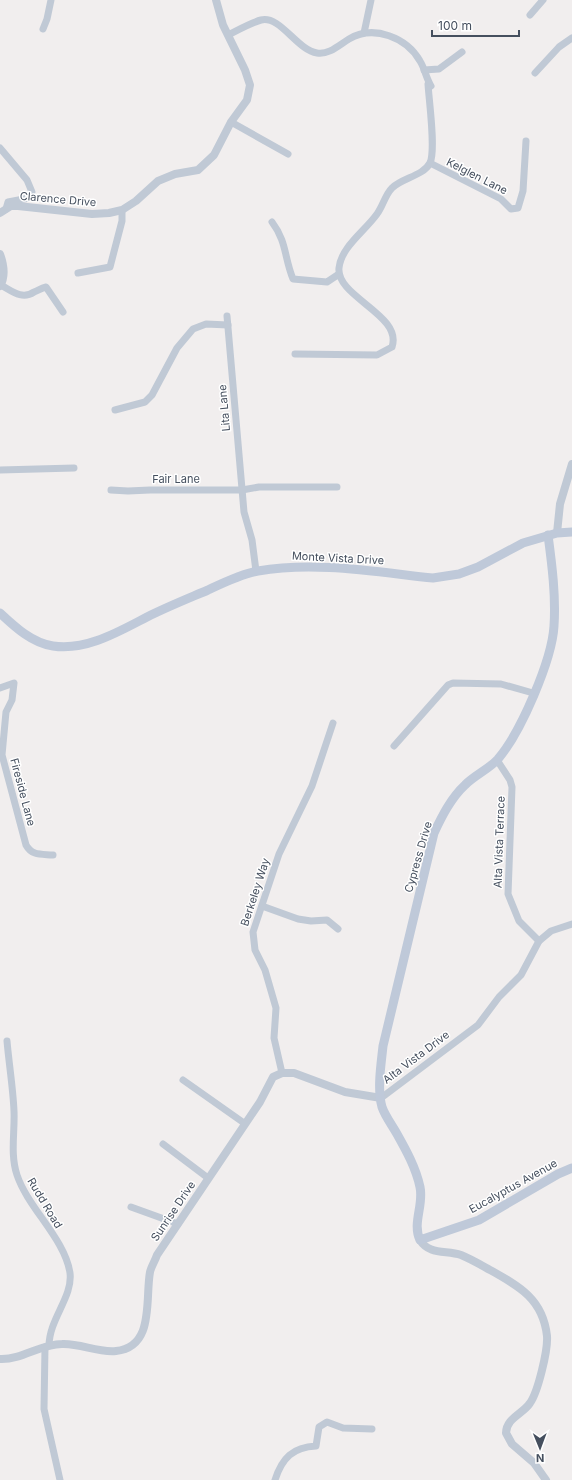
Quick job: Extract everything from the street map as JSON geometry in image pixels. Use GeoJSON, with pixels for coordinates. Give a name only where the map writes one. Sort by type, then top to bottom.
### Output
{"type":"FeatureCollection","features":[{"type":"Feature","properties":{"kind":"main road","name":"Monte Vista Drive"},"geometry":{"type":"LineString","coordinates":[[0,613],[33,639],[52,646],[75,646],[93,642],[115,633],[206,591],[256,571],[281,567],[304,567],[438,577],[459,574],[478,567],[523,543],[548,535],[572,532]]}},
{"type":"Feature","properties":{"kind":"main road","name":"Cypress Drive"},"geometry":{"type":"LineString","coordinates":[[381,1098],[380,1069],[383,1046],[434,833],[457,794],[465,784],[497,760],[521,723],[534,693],[550,647],[554,628],[554,607],[548,535]]}},
{"type":"Feature","properties":{"kind":"main road","name":"Alta Vista Drive"},"geometry":{"type":"LineString","coordinates":[[381,1098],[383,1108],[408,1154],[420,1186],[421,1200],[417,1228],[420,1240]]}},
{"type":"Feature","properties":{"kind":"main road","name":"Eucalyptus Avenue"},"geometry":{"type":"LineString","coordinates":[[420,1240],[479,1220],[558,1174],[572,1168]]}},
{"type":"Feature","properties":{"kind":"street"},"geometry":{"type":"LineString","coordinates":[[43,29],[47,19],[50,0]]}},
{"type":"Feature","properties":{"kind":"street","name":"Clarence Drive"},"geometry":{"type":"LineString","coordinates":[[3,211],[18,206],[92,214],[109,213],[122,210],[136,201],[158,181],[175,174],[198,170],[214,155],[231,122],[247,100],[250,85],[245,70],[228,35],[216,0]]}},
{"type":"Feature","properties":{"kind":"street"},"geometry":{"type":"LineString","coordinates":[[364,33],[371,0]]}},
{"type":"Feature","properties":{"kind":"street"},"geometry":{"type":"LineString","coordinates":[[530,15],[543,0]]}},
{"type":"Feature","properties":{"kind":"street"},"geometry":{"type":"LineString","coordinates":[[228,35],[263,20],[274,22],[304,49],[319,54],[332,51],[351,38],[364,33],[395,37],[413,50],[421,61],[431,86],[428,84],[432,151],[430,163],[422,171],[392,188],[377,215],[344,254],[339,267],[341,279],[357,297],[386,322],[394,336],[392,347],[377,355],[295,354]]}},
{"type":"Feature","properties":{"kind":"street"},"geometry":{"type":"LineString","coordinates":[[535,73],[559,47],[572,38]]}},
{"type":"Feature","properties":{"kind":"street"},"geometry":{"type":"LineString","coordinates":[[424,70],[439,69],[462,52]]}},
{"type":"Feature","properties":{"kind":"street"},"geometry":{"type":"LineString","coordinates":[[231,122],[288,154]]}},
{"type":"Feature","properties":{"kind":"street","name":"Kelglen Lane"},"geometry":{"type":"LineString","coordinates":[[430,163],[501,200],[511,209],[518,208],[523,191],[526,141]]}},
{"type":"Feature","properties":{"kind":"street"},"geometry":{"type":"LineString","coordinates":[[0,148],[27,180],[32,192],[29,198],[8,202],[3,211]]}},
{"type":"Feature","properties":{"kind":"street"},"geometry":{"type":"LineString","coordinates":[[78,272],[110,267],[122,221],[122,210]]}},
{"type":"Feature","properties":{"kind":"street"},"geometry":{"type":"LineString","coordinates":[[272,222],[282,238],[288,268],[293,279],[327,282],[339,274]]}},
{"type":"Feature","properties":{"kind":"street"},"geometry":{"type":"LineString","coordinates":[[0,254],[4,271],[0,285],[23,296],[28,296],[41,288],[46,287],[63,312]]}},
{"type":"Feature","properties":{"kind":"street","name":"Lita Lane"},"geometry":{"type":"LineString","coordinates":[[227,316],[244,512],[252,540],[256,571]]}},
{"type":"Feature","properties":{"kind":"street"},"geometry":{"type":"LineString","coordinates":[[115,410],[146,402],[152,395],[177,348],[194,330],[206,324],[228,324]]}},
{"type":"Feature","properties":{"kind":"street"},"geometry":{"type":"LineString","coordinates":[[557,533],[560,504],[572,464]]}},
{"type":"Feature","properties":{"kind":"street"},"geometry":{"type":"LineString","coordinates":[[0,470],[74,468]]}},
{"type":"Feature","properties":{"kind":"street"},"geometry":{"type":"LineString","coordinates":[[242,490],[259,486],[337,487]]}},
{"type":"Feature","properties":{"kind":"street","name":"Fair Lane"},"geometry":{"type":"LineString","coordinates":[[111,490],[242,490]]}},
{"type":"Feature","properties":{"kind":"street"},"geometry":{"type":"LineString","coordinates":[[394,746],[448,685],[459,682],[493,683],[509,685],[534,693]]}},
{"type":"Feature","properties":{"kind":"street","name":"Fireside Lane"},"geometry":{"type":"LineString","coordinates":[[0,688],[14,683],[12,700],[6,712],[2,755],[26,845],[30,852],[34,854],[53,855]]}},
{"type":"Feature","properties":{"kind":"street","name":"Berkeley Way"},"geometry":{"type":"LineString","coordinates":[[282,1073],[274,1038],[276,1008],[265,970],[255,950],[253,932],[279,854],[312,786],[333,723]]}},
{"type":"Feature","properties":{"kind":"street","name":"Alta Vista Terrace"},"geometry":{"type":"LineString","coordinates":[[497,760],[510,780],[512,787],[508,894],[519,921],[539,942]]}},
{"type":"Feature","properties":{"kind":"street"},"geometry":{"type":"LineString","coordinates":[[262,906],[298,919],[311,921],[327,920],[338,929]]}},
{"type":"Feature","properties":{"kind":"street","name":"Alta Vista Drive"},"geometry":{"type":"LineString","coordinates":[[381,1098],[478,1025],[493,1004],[521,975],[539,942],[551,931],[572,924]]}},
{"type":"Feature","properties":{"kind":"street","name":"Rudd Road"},"geometry":{"type":"LineString","coordinates":[[7,1041],[14,1111],[13,1158],[16,1173],[23,1191],[62,1252],[70,1273],[70,1285],[53,1322],[47,1346],[44,1409],[60,1480]]}},
{"type":"Feature","properties":{"kind":"street"},"geometry":{"type":"LineString","coordinates":[[282,1073],[294,1074],[345,1092],[381,1098]]}},
{"type":"Feature","properties":{"kind":"street","name":"Sunrise Drive"},"geometry":{"type":"LineString","coordinates":[[0,1359],[15,1358],[47,1346],[62,1344],[115,1352],[131,1347],[142,1334],[146,1323],[150,1272],[157,1255],[244,1123],[260,1102],[273,1078],[282,1073]]}},
{"type":"Feature","properties":{"kind":"street"},"geometry":{"type":"LineString","coordinates":[[183,1080],[244,1123]]}},
{"type":"Feature","properties":{"kind":"street"},"geometry":{"type":"LineString","coordinates":[[163,1144],[208,1178]]}},
{"type":"Feature","properties":{"kind":"street"},"geometry":{"type":"LineString","coordinates":[[131,1207],[178,1224]]}},
{"type":"Feature","properties":{"kind":"street"},"geometry":{"type":"LineString","coordinates":[[420,1240],[430,1250],[460,1255],[512,1282],[531,1297],[539,1310],[545,1328],[547,1346],[536,1389],[528,1406],[509,1423],[506,1432],[512,1444],[534,1463],[546,1480]]}},
{"type":"Feature","properties":{"kind":"street"},"geometry":{"type":"LineString","coordinates":[[275,1480],[291,1453],[302,1447],[316,1446],[319,1427],[324,1422],[330,1422],[343,1428],[372,1428]]}}]}
